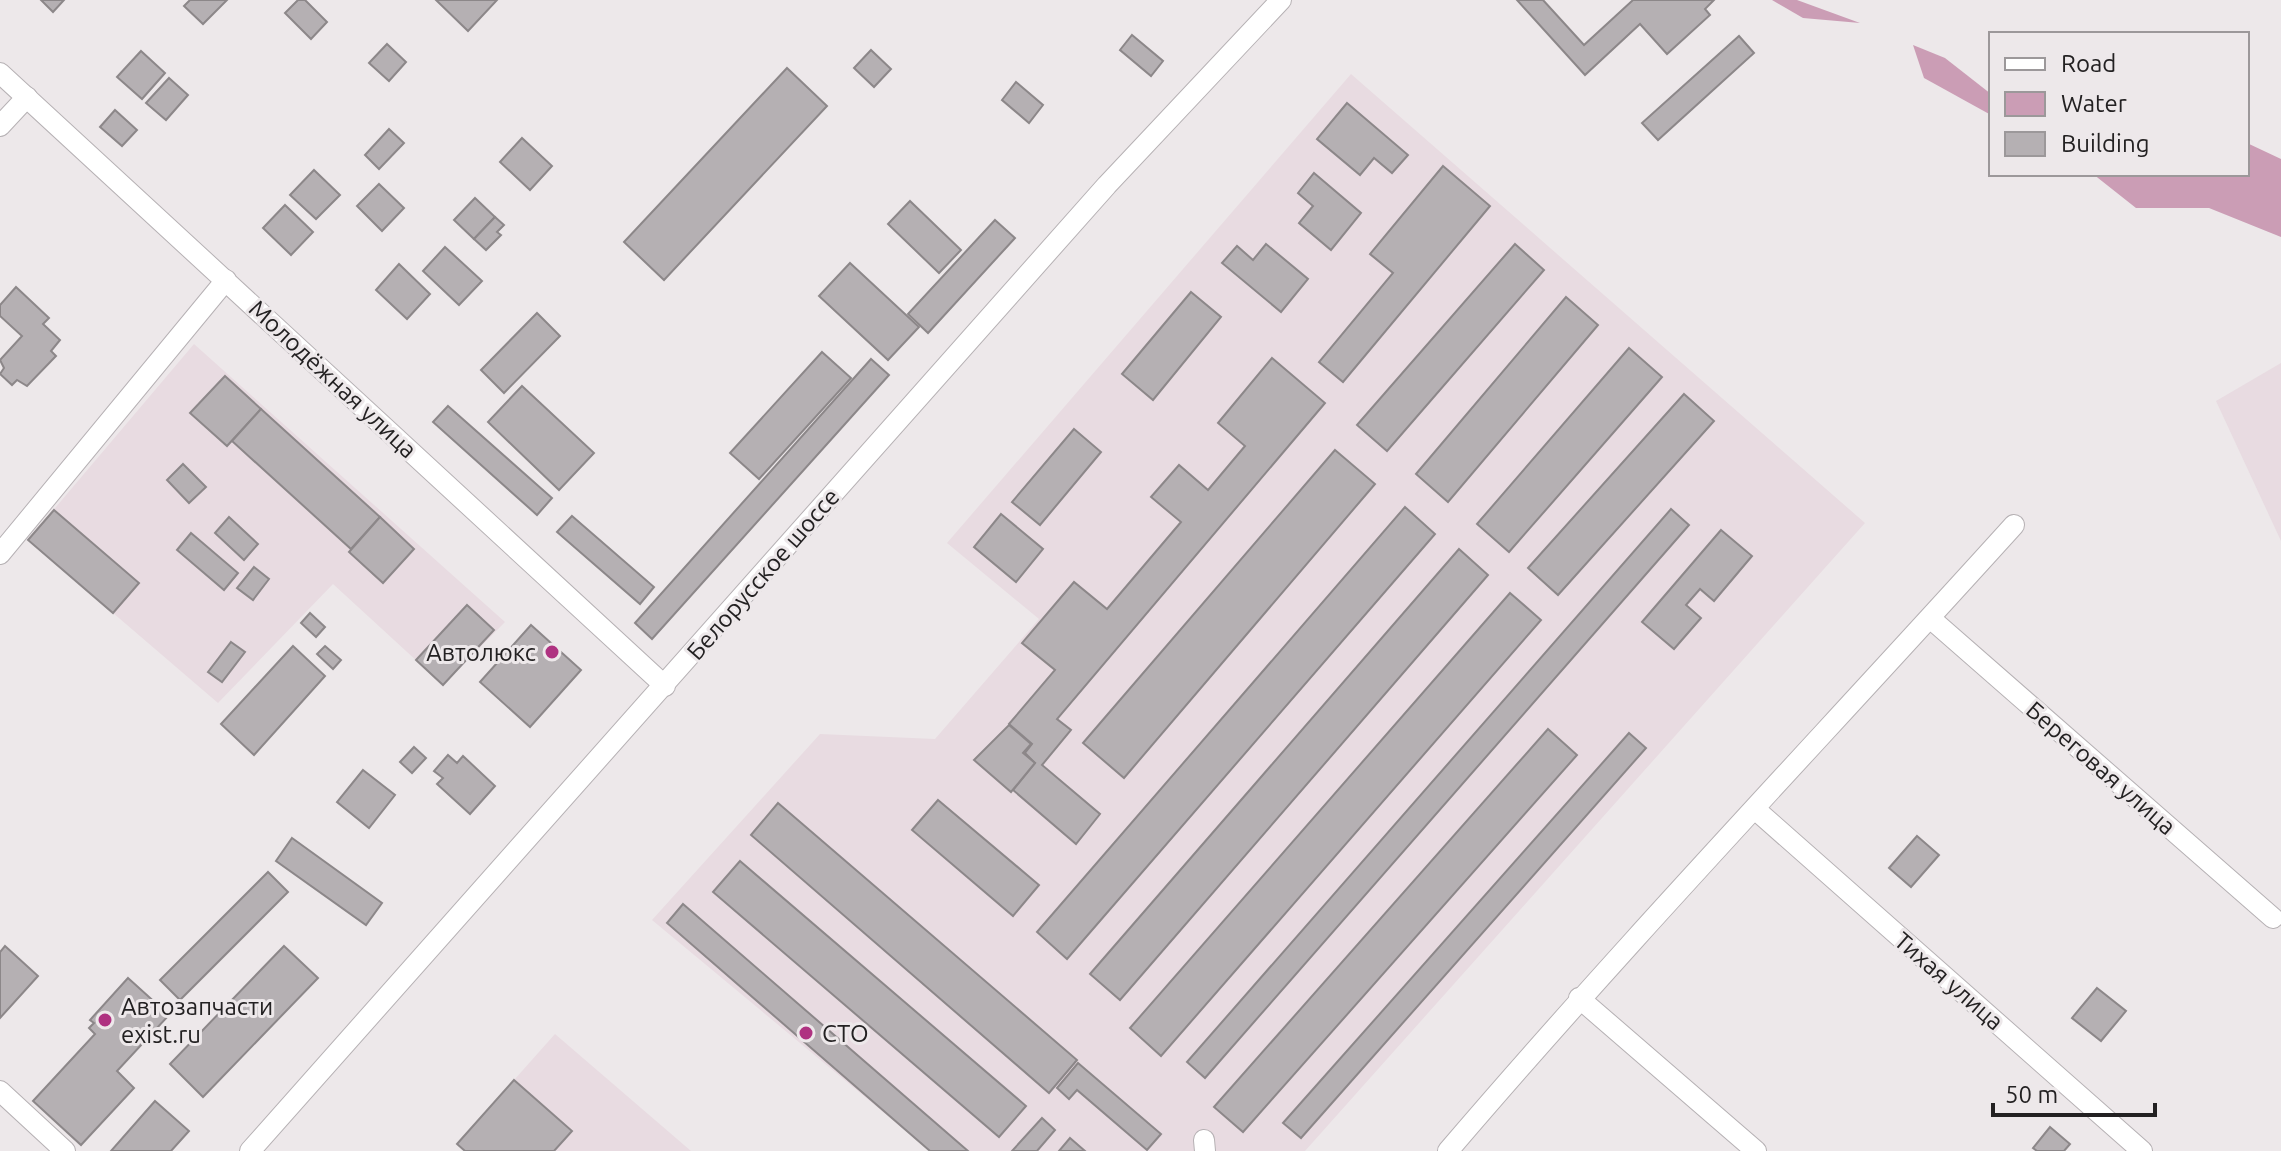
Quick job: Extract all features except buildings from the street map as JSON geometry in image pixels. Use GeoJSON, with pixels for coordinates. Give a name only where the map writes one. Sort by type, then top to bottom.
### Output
{"type":"FeatureCollection","features":[{"type":"Feature","properties":{"kind":"street","name":"Белорусское шоссе"},"geometry":{"type":"LineString","coordinates":[[250,1151],[1107,185],[1281,0]]}},
{"type":"Feature","properties":{"kind":"street","name":"Молодёжная улица"},"geometry":{"type":"LineString","coordinates":[[0,73],[665,686]]}},
{"type":"Feature","properties":{"kind":"street"},"geometry":{"type":"LineString","coordinates":[[0,126],[27,97]]}},
{"type":"Feature","properties":{"kind":"street"},"geometry":{"type":"LineString","coordinates":[[0,554],[226,280]]}},
{"type":"Feature","properties":{"kind":"street"},"geometry":{"type":"LineString","coordinates":[[1448,1151],[1579,998],[1756,810],[2014,525]]}},
{"type":"Feature","properties":{"kind":"street","name":"Береговая улица"},"geometry":{"type":"LineString","coordinates":[[1930,618],[2273,918]]}},
{"type":"Feature","properties":{"kind":"street","name":"Тихая улица"},"geometry":{"type":"LineString","coordinates":[[1756,810],[2142,1151]]}},
{"type":"Feature","properties":{"kind":"street"},"geometry":{"type":"LineString","coordinates":[[1579,998],[1756,1151]]}},
{"type":"Feature","properties":{"kind":"street"},"geometry":{"type":"LineString","coordinates":[[0,1091],[65,1151]]}},
{"type":"Feature","properties":{"kind":"shaded area"},"geometry":{"type":"Polygon","coordinates":[[[1351,74],[1865,523],[1305,1151],[930,1151],[652,920],[820,734],[935,739],[1039,619],[947,543],[1351,74]]]}},
{"type":"Feature","properties":{"kind":"shaded area"},"geometry":{"type":"Polygon","coordinates":[[[194,344],[505,622],[443,685],[333,584],[218,703],[28,540],[194,344]]]}},
{"type":"Feature","properties":{"kind":"shaded area"},"geometry":{"type":"Polygon","coordinates":[[[2281,363],[2281,541],[2216,401],[2281,363]]]}},
{"type":"Feature","properties":{"kind":"shaded area"},"geometry":{"type":"Polygon","coordinates":[[[555,1034],[691,1151],[464,1151],[457,1144],[555,1034]]]}},
{"type":"Feature","properties":{"kind":"water"},"geometry":{"type":"Polygon","coordinates":[[[1772,0],[1797,0],[1860,23],[1803,18],[1772,0]]]}},
{"type":"Feature","properties":{"kind":"water"},"geometry":{"type":"Polygon","coordinates":[[[1913,45],[1945,58],[1989,92],[1989,114],[1924,78],[1913,45]]]}},
{"type":"Feature","properties":{"kind":"water"},"geometry":{"type":"Polygon","coordinates":[[[2249,144],[2281,159],[2281,237],[2209,208],[2136,208],[2096,176],[2249,176],[2249,144]]]}},
{"type":"Feature","properties":{"kind":"place","name":"Автолюкс"},"geometry":{"type":"Point","coordinates":[552,652]}},
{"type":"Feature","properties":{"kind":"place","name":"Автозапчасти exist.ru"},"geometry":{"type":"Point","coordinates":[105,1020]}},
{"type":"Feature","properties":{"kind":"place","name":"СТО"},"geometry":{"type":"Point","coordinates":[806,1033]}}]}
